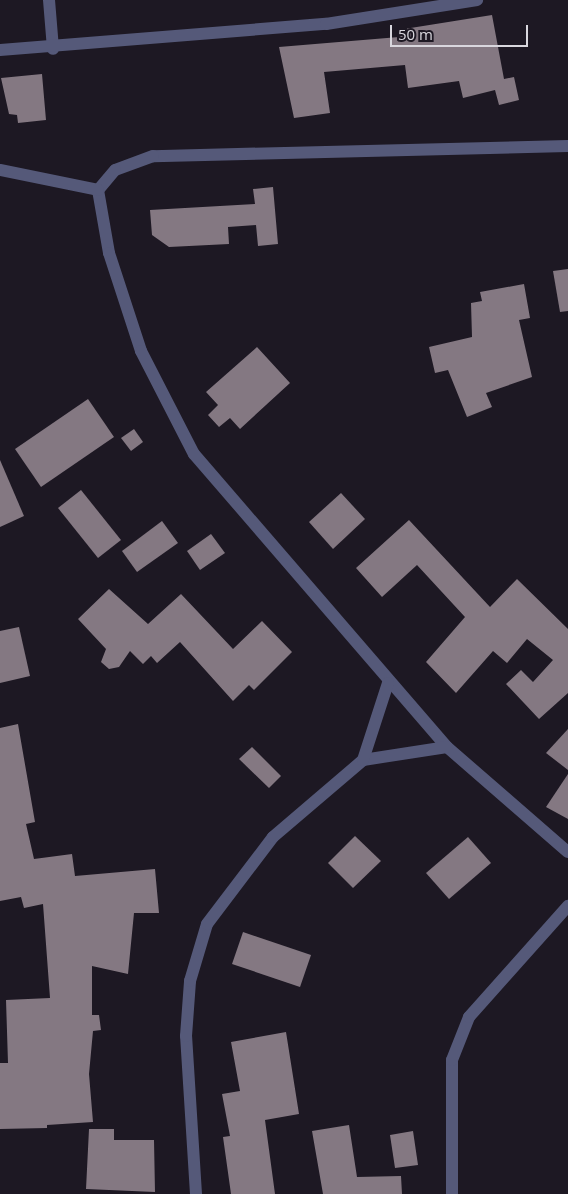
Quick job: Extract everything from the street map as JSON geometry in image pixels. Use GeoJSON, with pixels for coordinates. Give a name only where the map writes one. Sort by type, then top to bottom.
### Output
{"type":"FeatureCollection","features":[{"type":"Feature","properties":{"kind":"street"},"geometry":{"type":"LineString","coordinates":[[49,0],[53,48]]}},
{"type":"Feature","properties":{"kind":"street"},"geometry":{"type":"LineString","coordinates":[[0,50],[53,48],[326,24],[477,0]]}},
{"type":"Feature","properties":{"kind":"street"},"geometry":{"type":"LineString","coordinates":[[98,190],[115,170],[153,156],[568,146]]}},
{"type":"Feature","properties":{"kind":"street"},"geometry":{"type":"LineString","coordinates":[[0,170],[98,190]]}},
{"type":"Feature","properties":{"kind":"street"},"geometry":{"type":"LineString","coordinates":[[98,190],[109,253],[141,351],[194,454],[388,683],[447,747],[568,852]]}},
{"type":"Feature","properties":{"kind":"street"},"geometry":{"type":"LineString","coordinates":[[196,1194],[186,1036],[190,981],[207,924],[273,837],[363,760],[388,683]]}},
{"type":"Feature","properties":{"kind":"street"},"geometry":{"type":"LineString","coordinates":[[363,760],[447,747]]}},
{"type":"Feature","properties":{"kind":"street"},"geometry":{"type":"LineString","coordinates":[[452,1194],[452,1060],[469,1017],[568,906]]}},
{"type":"Feature","properties":{"kind":"building"},"geometry":{"type":"Polygon","coordinates":[[[492,15],[504,79],[514,77],[519,100],[499,105],[495,90],[463,98],[459,81],[408,88],[405,65],[324,72],[330,113],[294,118],[279,47],[399,37],[398,30],[492,15]]]}},
{"type":"Feature","properties":{"kind":"building"},"geometry":{"type":"Polygon","coordinates":[[[42,74],[46,120],[18,123],[17,115],[9,114],[1,78],[42,74]]]}},
{"type":"Feature","properties":{"kind":"building"},"geometry":{"type":"Polygon","coordinates":[[[273,187],[278,244],[258,246],[256,225],[228,227],[229,244],[169,247],[152,235],[150,210],[255,204],[253,189],[273,187]]]}},
{"type":"Feature","properties":{"kind":"building"},"geometry":{"type":"Polygon","coordinates":[[[568,269],[568,311],[560,312],[553,271],[568,269]]]}},
{"type":"Feature","properties":{"kind":"building"},"geometry":{"type":"Polygon","coordinates":[[[524,284],[530,318],[519,320],[532,377],[486,393],[492,407],[467,417],[448,370],[435,373],[429,347],[472,337],[471,303],[482,301],[480,292],[524,284]]]}},
{"type":"Feature","properties":{"kind":"building"},"geometry":{"type":"Polygon","coordinates":[[[257,347],[290,383],[240,429],[230,418],[219,427],[208,415],[218,405],[206,392],[257,347]]]}},
{"type":"Feature","properties":{"kind":"building"},"geometry":{"type":"Polygon","coordinates":[[[88,399],[114,437],[41,487],[15,449],[88,399]]]}},
{"type":"Feature","properties":{"kind":"building"},"geometry":{"type":"Polygon","coordinates":[[[134,429],[143,442],[131,451],[121,438],[134,429]]]}},
{"type":"Feature","properties":{"kind":"building"},"geometry":{"type":"Polygon","coordinates":[[[0,460],[24,516],[0,527],[0,460]]]}},
{"type":"Feature","properties":{"kind":"building"},"geometry":{"type":"Polygon","coordinates":[[[81,490],[121,540],[98,558],[58,508],[81,490]]]}},
{"type":"Feature","properties":{"kind":"building"},"geometry":{"type":"Polygon","coordinates":[[[341,493],[365,519],[333,549],[309,522],[341,493]]]}},
{"type":"Feature","properties":{"kind":"building"},"geometry":{"type":"Polygon","coordinates":[[[409,520],[490,607],[517,579],[568,629],[568,693],[539,719],[506,684],[521,670],[533,682],[553,660],[527,639],[507,663],[493,651],[456,693],[426,662],[465,617],[417,565],[382,597],[356,568],[409,520]]]}},
{"type":"Feature","properties":{"kind":"building"},"geometry":{"type":"Polygon","coordinates":[[[162,521],[178,543],[137,572],[122,551],[162,521]]]}},
{"type":"Feature","properties":{"kind":"building"},"geometry":{"type":"Polygon","coordinates":[[[211,534],[225,553],[200,570],[187,551],[211,534]]]}},
{"type":"Feature","properties":{"kind":"building"},"geometry":{"type":"Polygon","coordinates":[[[109,589],[148,624],[181,594],[233,649],[262,621],[292,652],[254,690],[249,685],[233,701],[180,642],[157,663],[151,656],[143,664],[130,651],[119,667],[109,669],[101,662],[106,649],[78,619],[109,589]]]}},
{"type":"Feature","properties":{"kind":"building"},"geometry":{"type":"Polygon","coordinates":[[[19,627],[30,676],[0,683],[0,631],[19,627]]]}},
{"type":"Feature","properties":{"kind":"building"},"geometry":{"type":"Polygon","coordinates":[[[18,724],[35,822],[26,824],[34,859],[72,854],[75,876],[155,869],[159,913],[134,913],[128,974],[92,966],[92,1015],[99,1015],[101,1030],[93,1031],[89,1074],[93,1122],[47,1125],[47,1128],[0,1129],[0,1063],[8,1063],[6,1000],[50,998],[43,904],[24,908],[21,897],[0,901],[0,728],[18,724]]]}},
{"type":"Feature","properties":{"kind":"building"},"geometry":{"type":"Polygon","coordinates":[[[568,729],[568,770],[546,753],[568,729]]]}},
{"type":"Feature","properties":{"kind":"building"},"geometry":{"type":"Polygon","coordinates":[[[252,747],[281,776],[269,788],[239,759],[252,747]]]}},
{"type":"Feature","properties":{"kind":"building"},"geometry":{"type":"Polygon","coordinates":[[[568,774],[568,819],[546,807],[568,774]]]}},
{"type":"Feature","properties":{"kind":"building"},"geometry":{"type":"Polygon","coordinates":[[[355,836],[381,861],[353,888],[328,863],[355,836]]]}},
{"type":"Feature","properties":{"kind":"building"},"geometry":{"type":"Polygon","coordinates":[[[468,837],[491,863],[449,899],[426,873],[468,837]]]}},
{"type":"Feature","properties":{"kind":"building"},"geometry":{"type":"Polygon","coordinates":[[[243,932],[311,955],[300,987],[232,964],[243,932]]]}},
{"type":"Feature","properties":{"kind":"building"},"geometry":{"type":"Polygon","coordinates":[[[286,1032],[299,1114],[265,1120],[275,1194],[231,1194],[223,1137],[230,1136],[222,1094],[240,1091],[231,1042],[286,1032]]]}},
{"type":"Feature","properties":{"kind":"building"},"geometry":{"type":"Polygon","coordinates":[[[349,1125],[357,1177],[401,1176],[402,1194],[323,1194],[312,1131],[349,1125]]]}},
{"type":"Feature","properties":{"kind":"building"},"geometry":{"type":"Polygon","coordinates":[[[89,1129],[114,1129],[114,1140],[154,1140],[155,1192],[86,1189],[89,1129]]]}},
{"type":"Feature","properties":{"kind":"building"},"geometry":{"type":"Polygon","coordinates":[[[413,1131],[418,1165],[395,1168],[390,1135],[413,1131]]]}}]}
